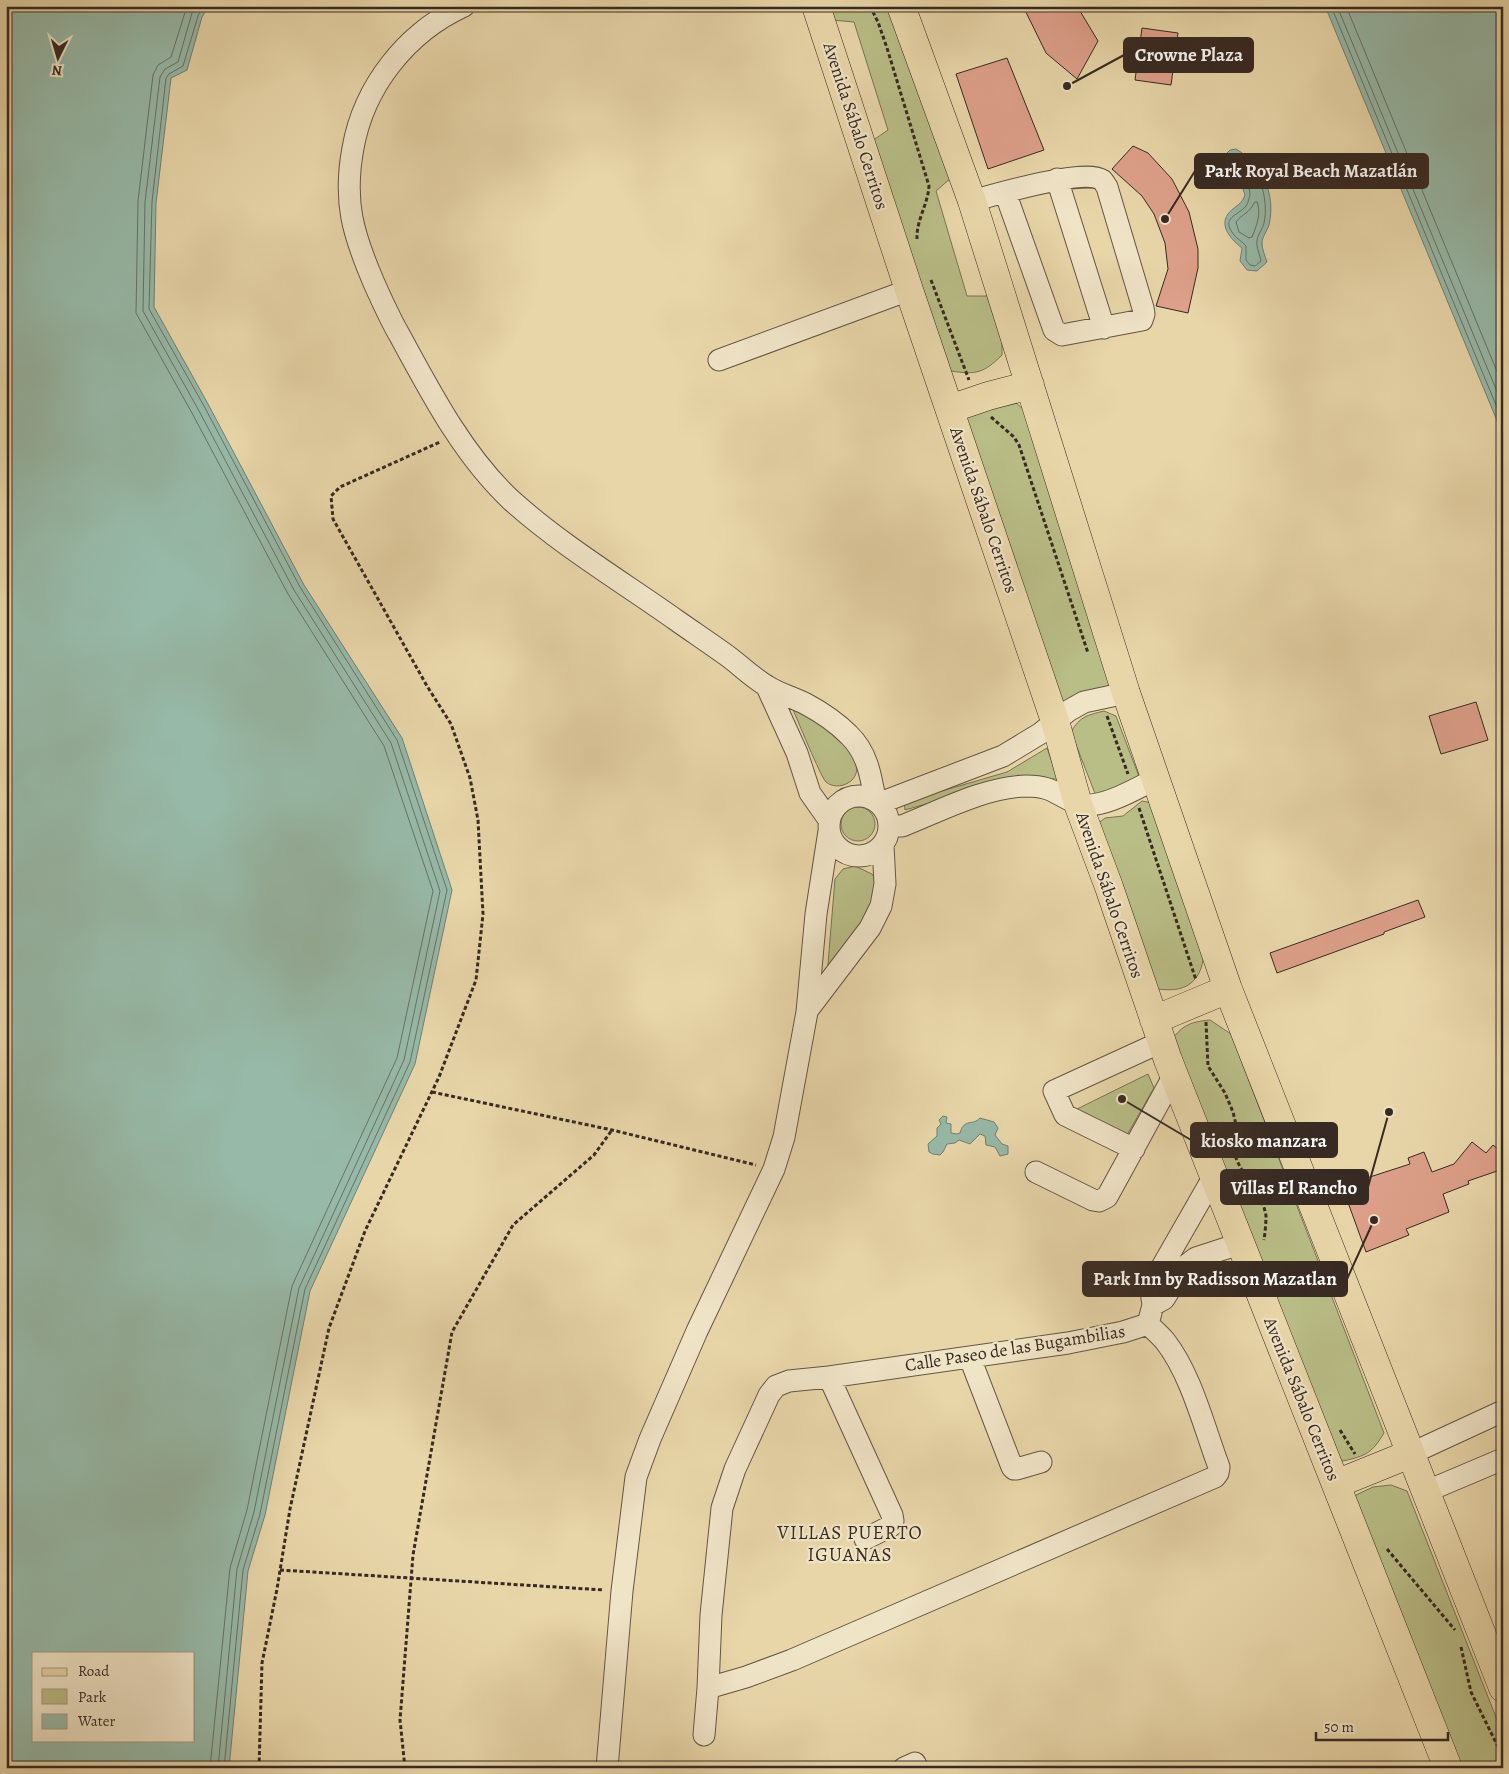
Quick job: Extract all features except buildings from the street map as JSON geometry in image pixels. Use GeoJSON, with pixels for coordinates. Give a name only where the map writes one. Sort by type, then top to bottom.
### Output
{"type":"FeatureCollection","features":[{"type":"Feature","properties":{"kind":"main road","name":"Avenida Sábalo Cerritos"},"geometry":{"type":"LineString","coordinates":[[816,6],[920,285],[950,409],[1055,721],[1078,804],[1109,887],[1158,1031],[1214,1176],[1251,1244],[1336,1484],[1448,1768]]}},
{"type":"Feature","properties":{"kind":"main road"},"geometry":{"type":"LineString","coordinates":[[901,6],[972,201],[1030,385],[1115,695],[1144,784],[1228,989],[1503,1688]]}},
{"type":"Feature","properties":{"kind":"main road"},"geometry":{"type":"LineString","coordinates":[[950,409],[1030,385]]}},
{"type":"Feature","properties":{"kind":"main road"},"geometry":{"type":"LineString","coordinates":[[1158,1031],[1201,1000],[1228,989]]}},
{"type":"Feature","properties":{"kind":"main road"},"geometry":{"type":"LineString","coordinates":[[1336,1484],[1410,1454]]}},
{"type":"Feature","properties":{"kind":"street"},"geometry":{"type":"LineString","coordinates":[[464,6],[422,32],[402,50],[384,71],[361,116],[351,159],[349,194],[355,236],[389,316],[427,385],[457,434],[479,464],[509,498],[545,528],[726,655],[767,687],[806,704],[832,721],[850,736],[861,750],[877,801],[888,816],[885,884],[881,906],[870,928],[807,1012]]}},
{"type":"Feature","properties":{"kind":"street"},"geometry":{"type":"LineString","coordinates":[[972,201],[1005,192],[1057,179],[1095,178],[1102,180],[1107,186],[1144,314],[1142,320],[1062,335],[1054,330],[1005,192]]}},
{"type":"Feature","properties":{"kind":"street"},"geometry":{"type":"LineString","coordinates":[[1057,179],[1104,328]]}},
{"type":"Feature","properties":{"kind":"street"},"geometry":{"type":"LineString","coordinates":[[719,360],[920,285]]}},
{"type":"Feature","properties":{"kind":"street"},"geometry":{"type":"LineString","coordinates":[[767,687],[797,754],[810,793],[829,826],[832,840],[846,854],[866,856],[876,852],[886,836],[902,826],[983,794],[1006,788],[1025,786],[1049,788],[1078,804],[1104,802],[1117,798],[1144,784]]}},
{"type":"Feature","properties":{"kind":"street"},"geometry":{"type":"LineString","coordinates":[[607,1768],[622,1590],[636,1477],[647,1446],[701,1323],[774,1169],[784,1137],[807,1012],[816,914],[832,811],[838,803],[847,798],[857,795],[877,801],[1004,756],[1041,733],[1068,711],[1084,702],[1115,695]]}},
{"type":"Feature","properties":{"kind":"street"},"geometry":{"type":"LineString","coordinates":[[1134,1149],[1065,1115],[1054,1091],[1158,1031]]}},
{"type":"Feature","properties":{"kind":"street"},"geometry":{"type":"LineString","coordinates":[[1036,1172],[1093,1200],[1099,1201],[1107,1197],[1174,1075]]}},
{"type":"Feature","properties":{"kind":"street"},"geometry":{"type":"LineString","coordinates":[[1150,1315],[1151,1291],[1176,1260],[1214,1176]]}},
{"type":"Feature","properties":{"kind":"street"},"geometry":{"type":"LineString","coordinates":[[1176,1260],[1196,1258],[1251,1244]]}},
{"type":"Feature","properties":{"kind":"street","name":"Calle Paseo de las Bugambilias"},"geometry":{"type":"LineString","coordinates":[[704,1735],[711,1615],[722,1508],[735,1469],[769,1395],[776,1386],[789,1381],[970,1358],[1068,1343],[1115,1334],[1150,1315],[1176,1357],[1186,1379],[1219,1466],[1215,1477],[792,1660],[746,1677],[708,1688]]}},
{"type":"Feature","properties":{"kind":"street"},"geometry":{"type":"LineString","coordinates":[[970,1358],[1012,1467],[1017,1469],[1041,1462]]}},
{"type":"Feature","properties":{"kind":"street"},"geometry":{"type":"LineString","coordinates":[[830,1377],[892,1515],[893,1521],[891,1526],[865,1539]]}},
{"type":"Feature","properties":{"kind":"street"},"geometry":{"type":"LineString","coordinates":[[1410,1454],[1503,1412]]}},
{"type":"Feature","properties":{"kind":"street"},"geometry":{"type":"LineString","coordinates":[[1425,1492],[1503,1459]]}},
{"type":"Feature","properties":{"kind":"street"},"geometry":{"type":"LineString","coordinates":[[904,1768],[915,1763],[917,1768]]}},
{"type":"Feature","properties":{"kind":"path"},"geometry":{"type":"LineString","coordinates":[[870,6],[887,48],[928,186],[928,195],[917,231],[918,244]]}},
{"type":"Feature","properties":{"kind":"path"},"geometry":{"type":"LineString","coordinates":[[920,285],[979,399],[989,415],[1014,437],[1019,445],[1090,660]]}},
{"type":"Feature","properties":{"kind":"path"},"geometry":{"type":"LineString","coordinates":[[259,1768],[262,1663],[290,1508],[329,1328],[365,1231],[432,1092],[476,980],[483,914],[478,820],[470,778],[451,724],[427,686],[333,519],[331,496],[340,487],[457,434]]}},
{"type":"Feature","properties":{"kind":"path"},"geometry":{"type":"LineString","coordinates":[[1115,695],[1107,714],[1144,784],[1206,1017],[1208,1066],[1225,1093],[1233,1112],[1239,1143],[1234,1152],[1237,1162],[1263,1207],[1266,1217],[1251,1244]]}},
{"type":"Feature","properties":{"kind":"path"},"geometry":{"type":"LineString","coordinates":[[432,1092],[612,1130],[774,1169]]}},
{"type":"Feature","properties":{"kind":"path"},"geometry":{"type":"LineString","coordinates":[[405,1768],[400,1720],[413,1555],[452,1332],[513,1225],[594,1155],[612,1130]]}},
{"type":"Feature","properties":{"kind":"path"},"geometry":{"type":"LineString","coordinates":[[1340,1429],[1364,1473]]}},
{"type":"Feature","properties":{"kind":"path"},"geometry":{"type":"LineString","coordinates":[[1383,1545],[1457,1633]]}},
{"type":"Feature","properties":{"kind":"path"},"geometry":{"type":"LineString","coordinates":[[280,1570],[622,1590]]}},
{"type":"Feature","properties":{"kind":"path"},"geometry":{"type":"LineString","coordinates":[[1460,1642],[1471,1692],[1503,1756]]}},
{"type":"Feature","properties":{"kind":"green space"},"geometry":{"type":"Polygon","coordinates":[[[828,6],[894,6],[951,178],[936,191],[967,296],[987,296],[1002,342],[1002,355],[985,369],[967,373],[951,371],[872,141],[888,130],[854,22],[832,20],[828,6]]]}},
{"type":"Feature","properties":{"kind":"green space"},"geometry":{"type":"Polygon","coordinates":[[[1015,402],[1024,410],[1114,682],[1107,689],[1068,702],[1057,699],[965,422],[969,415],[1015,402]]]}},
{"type":"Feature","properties":{"kind":"green space"},"geometry":{"type":"Polygon","coordinates":[[[791,705],[825,726],[856,752],[857,769],[852,780],[840,786],[834,786],[826,782],[791,705]]]}},
{"type":"Feature","properties":{"kind":"green space"},"geometry":{"type":"Polygon","coordinates":[[[1104,711],[1116,716],[1140,779],[1096,796],[1071,732],[1085,717],[1104,711]]]}},
{"type":"Feature","properties":{"kind":"green space"},"geometry":{"type":"Polygon","coordinates":[[[1047,748],[1058,779],[1013,779],[905,810],[904,802],[1007,772],[1047,748]]]}},
{"type":"Feature","properties":{"kind":"green space"},"geometry":{"type":"Polygon","coordinates":[[[1142,801],[1153,803],[1204,954],[1201,969],[1195,979],[1186,986],[1170,990],[1158,989],[1096,825],[1105,818],[1123,816],[1142,801]]]}},
{"type":"Feature","properties":{"kind":"green space"},"geometry":{"type":"Polygon","coordinates":[[[858,807],[870,812],[875,824],[870,836],[858,841],[846,836],[841,824],[846,812],[858,807]]]}},
{"type":"Feature","properties":{"kind":"green space"},"geometry":{"type":"Polygon","coordinates":[[[855,866],[872,874],[877,882],[870,915],[827,976],[835,879],[843,869],[855,866]]]}},
{"type":"Feature","properties":{"kind":"green space"},"geometry":{"type":"Polygon","coordinates":[[[1210,1020],[1231,1034],[1384,1433],[1376,1445],[1363,1455],[1343,1461],[1331,1452],[1169,1043],[1186,1026],[1210,1020]]]}},
{"type":"Feature","properties":{"kind":"green space"},"geometry":{"type":"Polygon","coordinates":[[[1148,1074],[1154,1088],[1127,1135],[1073,1111],[1148,1074]]]}},
{"type":"Feature","properties":{"kind":"green space"},"geometry":{"type":"Polygon","coordinates":[[[1391,1485],[1407,1491],[1503,1735],[1503,1768],[1451,1768],[1350,1511],[1356,1495],[1373,1487],[1391,1485]]]}},
{"type":"Feature","properties":{"kind":"water"},"geometry":{"type":"Polygon","coordinates":[[[6,6],[209,6],[202,17],[187,70],[171,78],[156,203],[154,307],[304,585],[402,738],[452,890],[415,1064],[310,1291],[265,1515],[248,1571],[229,1768],[6,1768],[6,6]]]}},
{"type":"Feature","properties":{"kind":"water"},"geometry":{"type":"Polygon","coordinates":[[[1325,6],[1503,6],[1503,435],[1325,6]]]}},
{"type":"Feature","properties":{"kind":"water"},"geometry":{"type":"Polygon","coordinates":[[[1236,149],[1254,163],[1260,172],[1269,192],[1271,203],[1269,225],[1262,243],[1267,262],[1257,271],[1247,270],[1240,261],[1242,248],[1226,230],[1225,219],[1243,200],[1245,195],[1242,186],[1228,176],[1223,166],[1224,156],[1230,150],[1236,149]]]}},
{"type":"Feature","properties":{"kind":"water"},"geometry":{"type":"Polygon","coordinates":[[[943,1116],[947,1117],[946,1123],[951,1124],[951,1133],[957,1134],[960,1133],[964,1125],[980,1118],[994,1122],[998,1128],[995,1135],[1002,1144],[1008,1146],[1008,1154],[1000,1156],[995,1147],[986,1145],[985,1136],[980,1134],[970,1144],[959,1140],[955,1143],[947,1144],[940,1155],[929,1152],[928,1144],[937,1136],[937,1128],[941,1124],[939,1120],[943,1116]]]}},
{"type":"Feature","properties":{"kind":"place","name":"Crowne Plaza"},"geometry":{"type":"Point","coordinates":[1067,86]}},
{"type":"Feature","properties":{"kind":"place","name":"Park Royal Beach Mazatlán"},"geometry":{"type":"Point","coordinates":[1165,219]}},
{"type":"Feature","properties":{"kind":"place","name":"kiosko manzara"},"geometry":{"type":"Point","coordinates":[1122,1099]}},
{"type":"Feature","properties":{"kind":"place","name":"Villas El Rancho"},"geometry":{"type":"Point","coordinates":[1389,1112]}},
{"type":"Feature","properties":{"kind":"place","name":"Park Inn by Radisson Mazatlan"},"geometry":{"type":"Point","coordinates":[1374,1220]}},
{"type":"Feature","properties":{"kind":"district","name":"VILLAS PUERTO IGUANAS"},"geometry":{"type":"Point","coordinates":[850,1544]}}]}
